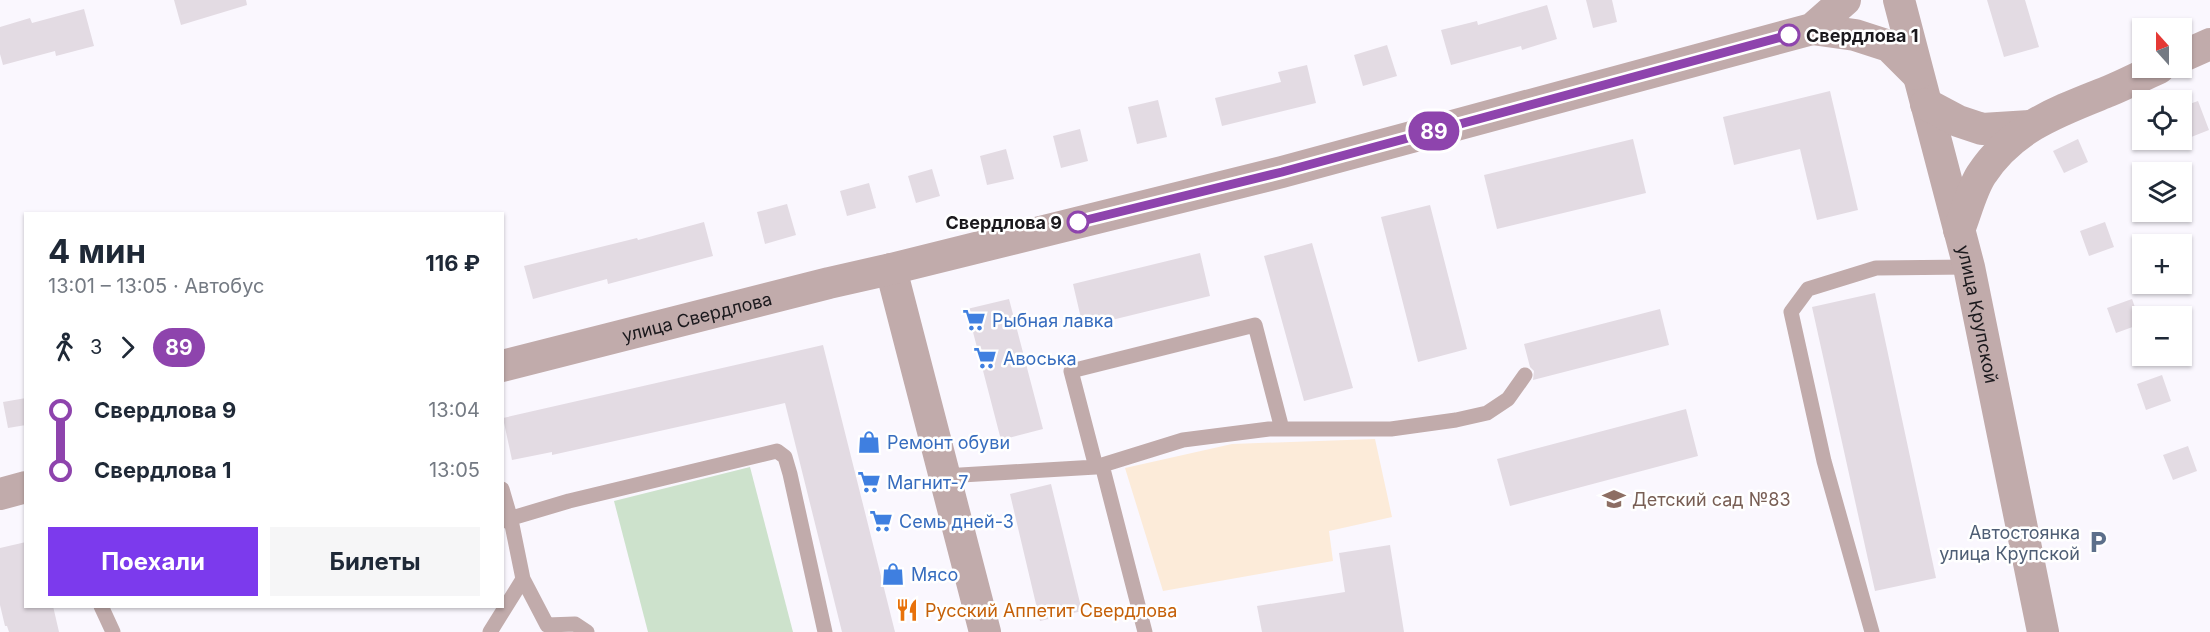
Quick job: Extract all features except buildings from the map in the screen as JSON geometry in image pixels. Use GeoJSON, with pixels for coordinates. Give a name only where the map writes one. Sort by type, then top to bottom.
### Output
{"type":"FeatureCollection","features":[{"type":"Feature","properties":{"kind":"street","name":"улица Свердлова"},"geometry":{"type":"LineString","coordinates":[[504,365],[1293,169],[1812,29],[1845,0]]}},
{"type":"Feature","properties":{"kind":"street","name":"улица Крупской"},"geometry":{"type":"LineString","coordinates":[[1899,0],[1969,267],[2043,632]]}},
{"type":"Feature","properties":{"kind":"street"},"geometry":{"type":"LineString","coordinates":[[1812,29],[1855,35],[1889,46],[1922,90],[1958,121],[1982,129],[2030,126]]}},
{"type":"Feature","properties":{"kind":"street"},"geometry":{"type":"LineString","coordinates":[[2192,52],[2210,44]]}},
{"type":"Feature","properties":{"kind":"street"},"geometry":{"type":"LineString","coordinates":[[1959,230],[1980,176],[2001,149],[2030,126],[2066,107],[2137,78]]}},
{"type":"Feature","properties":{"kind":"street"},"geometry":{"type":"LineString","coordinates":[[891,269],[985,632]]}},
{"type":"Feature","properties":{"kind":"street"},"geometry":{"type":"LineString","coordinates":[[0,494],[24,488]]}},
{"type":"Feature","properties":{"kind":"lane"},"geometry":{"type":"LineString","coordinates":[[1872,632],[1824,461],[1791,312],[1808,289],[1876,268],[1969,267]]}},
{"type":"Feature","properties":{"kind":"lane"},"geometry":{"type":"LineString","coordinates":[[1145,632],[1071,371],[1255,325],[1282,429]]}},
{"type":"Feature","properties":{"kind":"lane"},"geometry":{"type":"LineString","coordinates":[[944,476],[1099,466],[1183,440],[1282,429],[1391,429],[1456,420],[1487,413],[1508,399],[1525,375]]}},
{"type":"Feature","properties":{"kind":"lane"},"geometry":{"type":"LineString","coordinates":[[507,521],[569,501],[777,451],[785,457],[790,474],[825,632]]}},
{"type":"Feature","properties":{"kind":"lane"},"geometry":{"type":"LineString","coordinates":[[504,502],[523,579],[547,625],[575,624],[587,632]]}},
{"type":"Feature","properties":{"kind":"lane"},"geometry":{"type":"LineString","coordinates":[[490,632],[523,579]]}},
{"type":"Feature","properties":{"kind":"lane"},"geometry":{"type":"LineString","coordinates":[[105,608],[113,632]]}},
{"type":"Feature","properties":{"kind":"shaded area"},"geometry":{"type":"Polygon","coordinates":[[[1375,439],[1392,517],[1329,531],[1333,561],[1163,591],[1125,468],[1232,444],[1375,439]]]}},
{"type":"Feature","properties":{"kind":"green space"},"geometry":{"type":"Polygon","coordinates":[[[750,467],[793,632],[648,632],[614,501],[750,467]]]}},
{"type":"Feature","properties":{"kind":"bus line","name":"89"},"geometry":{"type":"LineString","coordinates":[[1078,222],[1282,172],[1789,35]]}},
{"type":"Feature","properties":{"kind":"place","name":"Свердлова 1"},"geometry":{"type":"Point","coordinates":[1789,35]}},
{"type":"Feature","properties":{"kind":"place","name":"Свердлова 9"},"geometry":{"type":"Point","coordinates":[1078,222]}},
{"type":"Feature","properties":{"kind":"place","name":"Рыбная лавка"},"geometry":{"type":"Point","coordinates":[974,320]}},
{"type":"Feature","properties":{"kind":"place","name":"Авоська"},"geometry":{"type":"Point","coordinates":[985,358]}},
{"type":"Feature","properties":{"kind":"place","name":"Ремонт обуви"},"geometry":{"type":"Point","coordinates":[869,442]}},
{"type":"Feature","properties":{"kind":"place","name":"Магнит-7"},"geometry":{"type":"Point","coordinates":[869,482]}},
{"type":"Feature","properties":{"kind":"place","name":"Детский сад №83"},"geometry":{"type":"Point","coordinates":[1614,499]}},
{"type":"Feature","properties":{"kind":"place","name":"Семь дней-3"},"geometry":{"type":"Point","coordinates":[881,521]}},
{"type":"Feature","properties":{"kind":"place","name":"Автостоянка улица Крупской"},"geometry":{"type":"Point","coordinates":[2098,542]}},
{"type":"Feature","properties":{"kind":"place","name":"Мясо"},"geometry":{"type":"Point","coordinates":[893,574]}},
{"type":"Feature","properties":{"kind":"place","name":"Русский Аппетит Свердлова"},"geometry":{"type":"Point","coordinates":[907,610]}}]}
